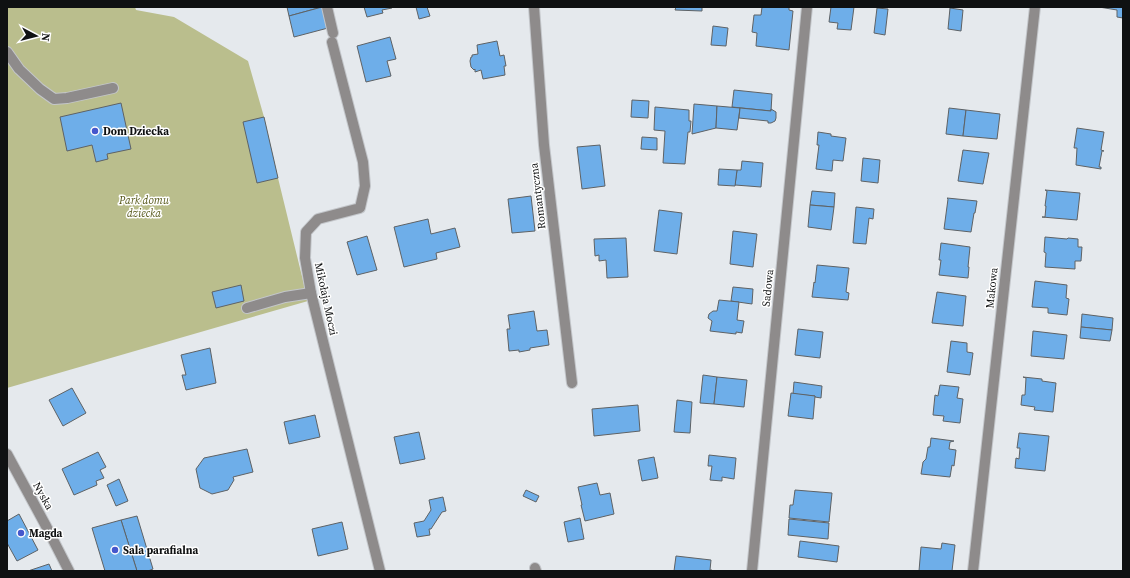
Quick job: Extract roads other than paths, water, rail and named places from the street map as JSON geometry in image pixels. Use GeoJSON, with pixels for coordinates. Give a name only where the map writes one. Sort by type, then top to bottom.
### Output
{"type":"FeatureCollection","features":[{"type":"Feature","properties":{"kind":"street","name":"Mikołaja Moczi"},"geometry":{"type":"LineString","coordinates":[[327,7],[362,162],[365,186],[360,208],[318,219],[306,232],[306,258],[311,293],[380,571]]}},
{"type":"Feature","properties":{"kind":"street","name":"Romantyczna"},"geometry":{"type":"LineString","coordinates":[[534,7],[544,145],[572,383]]}},
{"type":"Feature","properties":{"kind":"street","name":"Sadowa"},"geometry":{"type":"LineString","coordinates":[[752,571],[808,7]]}},
{"type":"Feature","properties":{"kind":"street","name":"Makowa"},"geometry":{"type":"LineString","coordinates":[[973,571],[1035,7]]}},
{"type":"Feature","properties":{"kind":"street"},"geometry":{"type":"LineString","coordinates":[[7,52],[19,69],[40,89],[54,99],[67,98],[113,88]]}},
{"type":"Feature","properties":{"kind":"street"},"geometry":{"type":"LineString","coordinates":[[247,308],[285,297],[311,293]]}},
{"type":"Feature","properties":{"kind":"street","name":"Nyska"},"geometry":{"type":"LineString","coordinates":[[7,454],[69,571]]}},
{"type":"Feature","properties":{"kind":"place","name":"Dom Dziecka"},"geometry":{"type":"Point","coordinates":[95,131]}},
{"type":"Feature","properties":{"kind":"place","name":"Magda"},"geometry":{"type":"Point","coordinates":[21,533]}},
{"type":"Feature","properties":{"kind":"place","name":"Sala parafialna"},"geometry":{"type":"Point","coordinates":[115,550]}},
{"type":"Feature","properties":{"kind":"park label","name":"Park domu dziecka"},"geometry":{"type":"Point","coordinates":[144,206]}}]}
